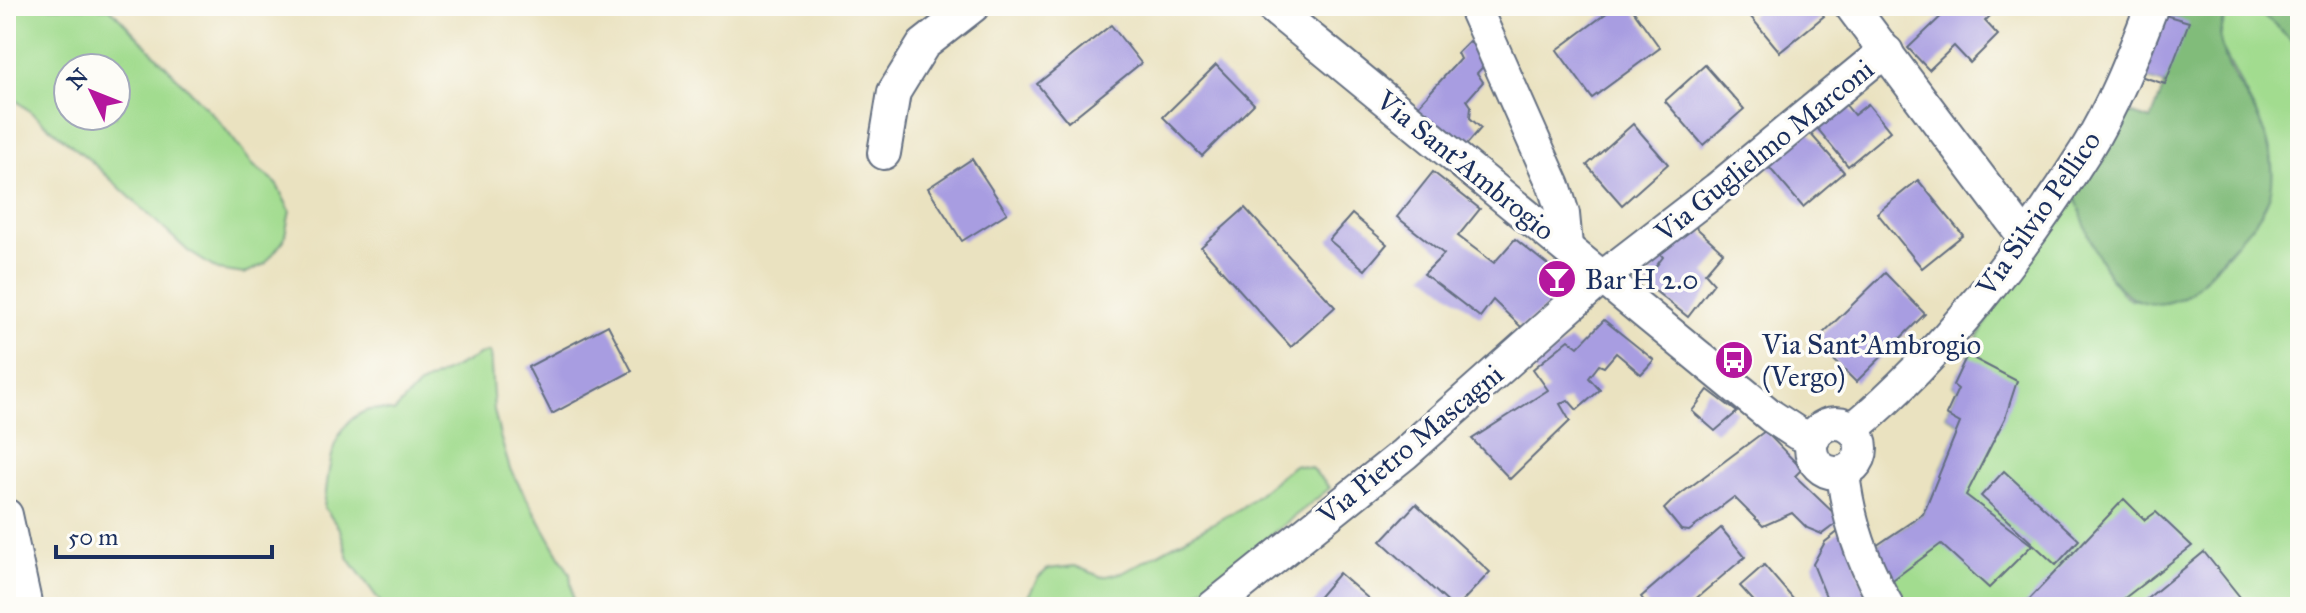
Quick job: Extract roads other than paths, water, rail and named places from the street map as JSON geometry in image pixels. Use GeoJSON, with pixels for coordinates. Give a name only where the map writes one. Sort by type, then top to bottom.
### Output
{"type":"FeatureCollection","features":[{"type":"Feature","properties":{"kind":"street"},"geometry":{"type":"LineString","coordinates":[[884,153],[894,92],[923,45],[973,6]]}},
{"type":"Feature","properties":{"kind":"street","name":"Via Sant'Ambrogio"},"geometry":{"type":"LineString","coordinates":[[1271,6],[1771,416],[1797,433],[1813,439]]}},
{"type":"Feature","properties":{"kind":"street"},"geometry":{"type":"LineString","coordinates":[[1474,6],[1554,186],[1563,214],[1566,246]]}},
{"type":"Feature","properties":{"kind":"street"},"geometry":{"type":"LineString","coordinates":[[1851,6],[2025,238]]}},
{"type":"Feature","properties":{"kind":"street","name":"Via Silvio Pellico"},"geometry":{"type":"LineString","coordinates":[[1853,429],[1927,358],[1978,301],[2025,238],[2087,149],[2126,72],[2152,6]]}},
{"type":"Feature","properties":{"kind":"street","name":"Via Guglielmo Marconi"},"geometry":{"type":"LineString","coordinates":[[1603,277],[1887,52]]}},
{"type":"Feature","properties":{"kind":"street","name":"Via Pietro Mascagni"},"geometry":{"type":"LineString","coordinates":[[1213,607],[1404,454],[1603,277]]}},
{"type":"Feature","properties":{"kind":"street"},"geometry":{"type":"LineString","coordinates":[[1831,423],[1853,429],[1860,439],[1861,456],[1857,463],[1843,473],[1827,472],[1815,462],[1811,447],[1817,432],[1831,423]]}},
{"type":"Feature","properties":{"kind":"street"},"geometry":{"type":"LineString","coordinates":[[1843,473],[1849,511],[1858,540],[1888,607]]}},
{"type":"Feature","properties":{"kind":"street"},"geometry":{"type":"LineString","coordinates":[[6,515],[26,607]]}},
{"type":"Feature","properties":{"kind":"place","name":"Bar H 2.0"},"geometry":{"type":"Point","coordinates":[1557,279]}},
{"type":"Feature","properties":{"kind":"place","name":"Via Sant'Ambrogio (Vergo)"},"geometry":{"type":"Point","coordinates":[1734,360]}}]}
